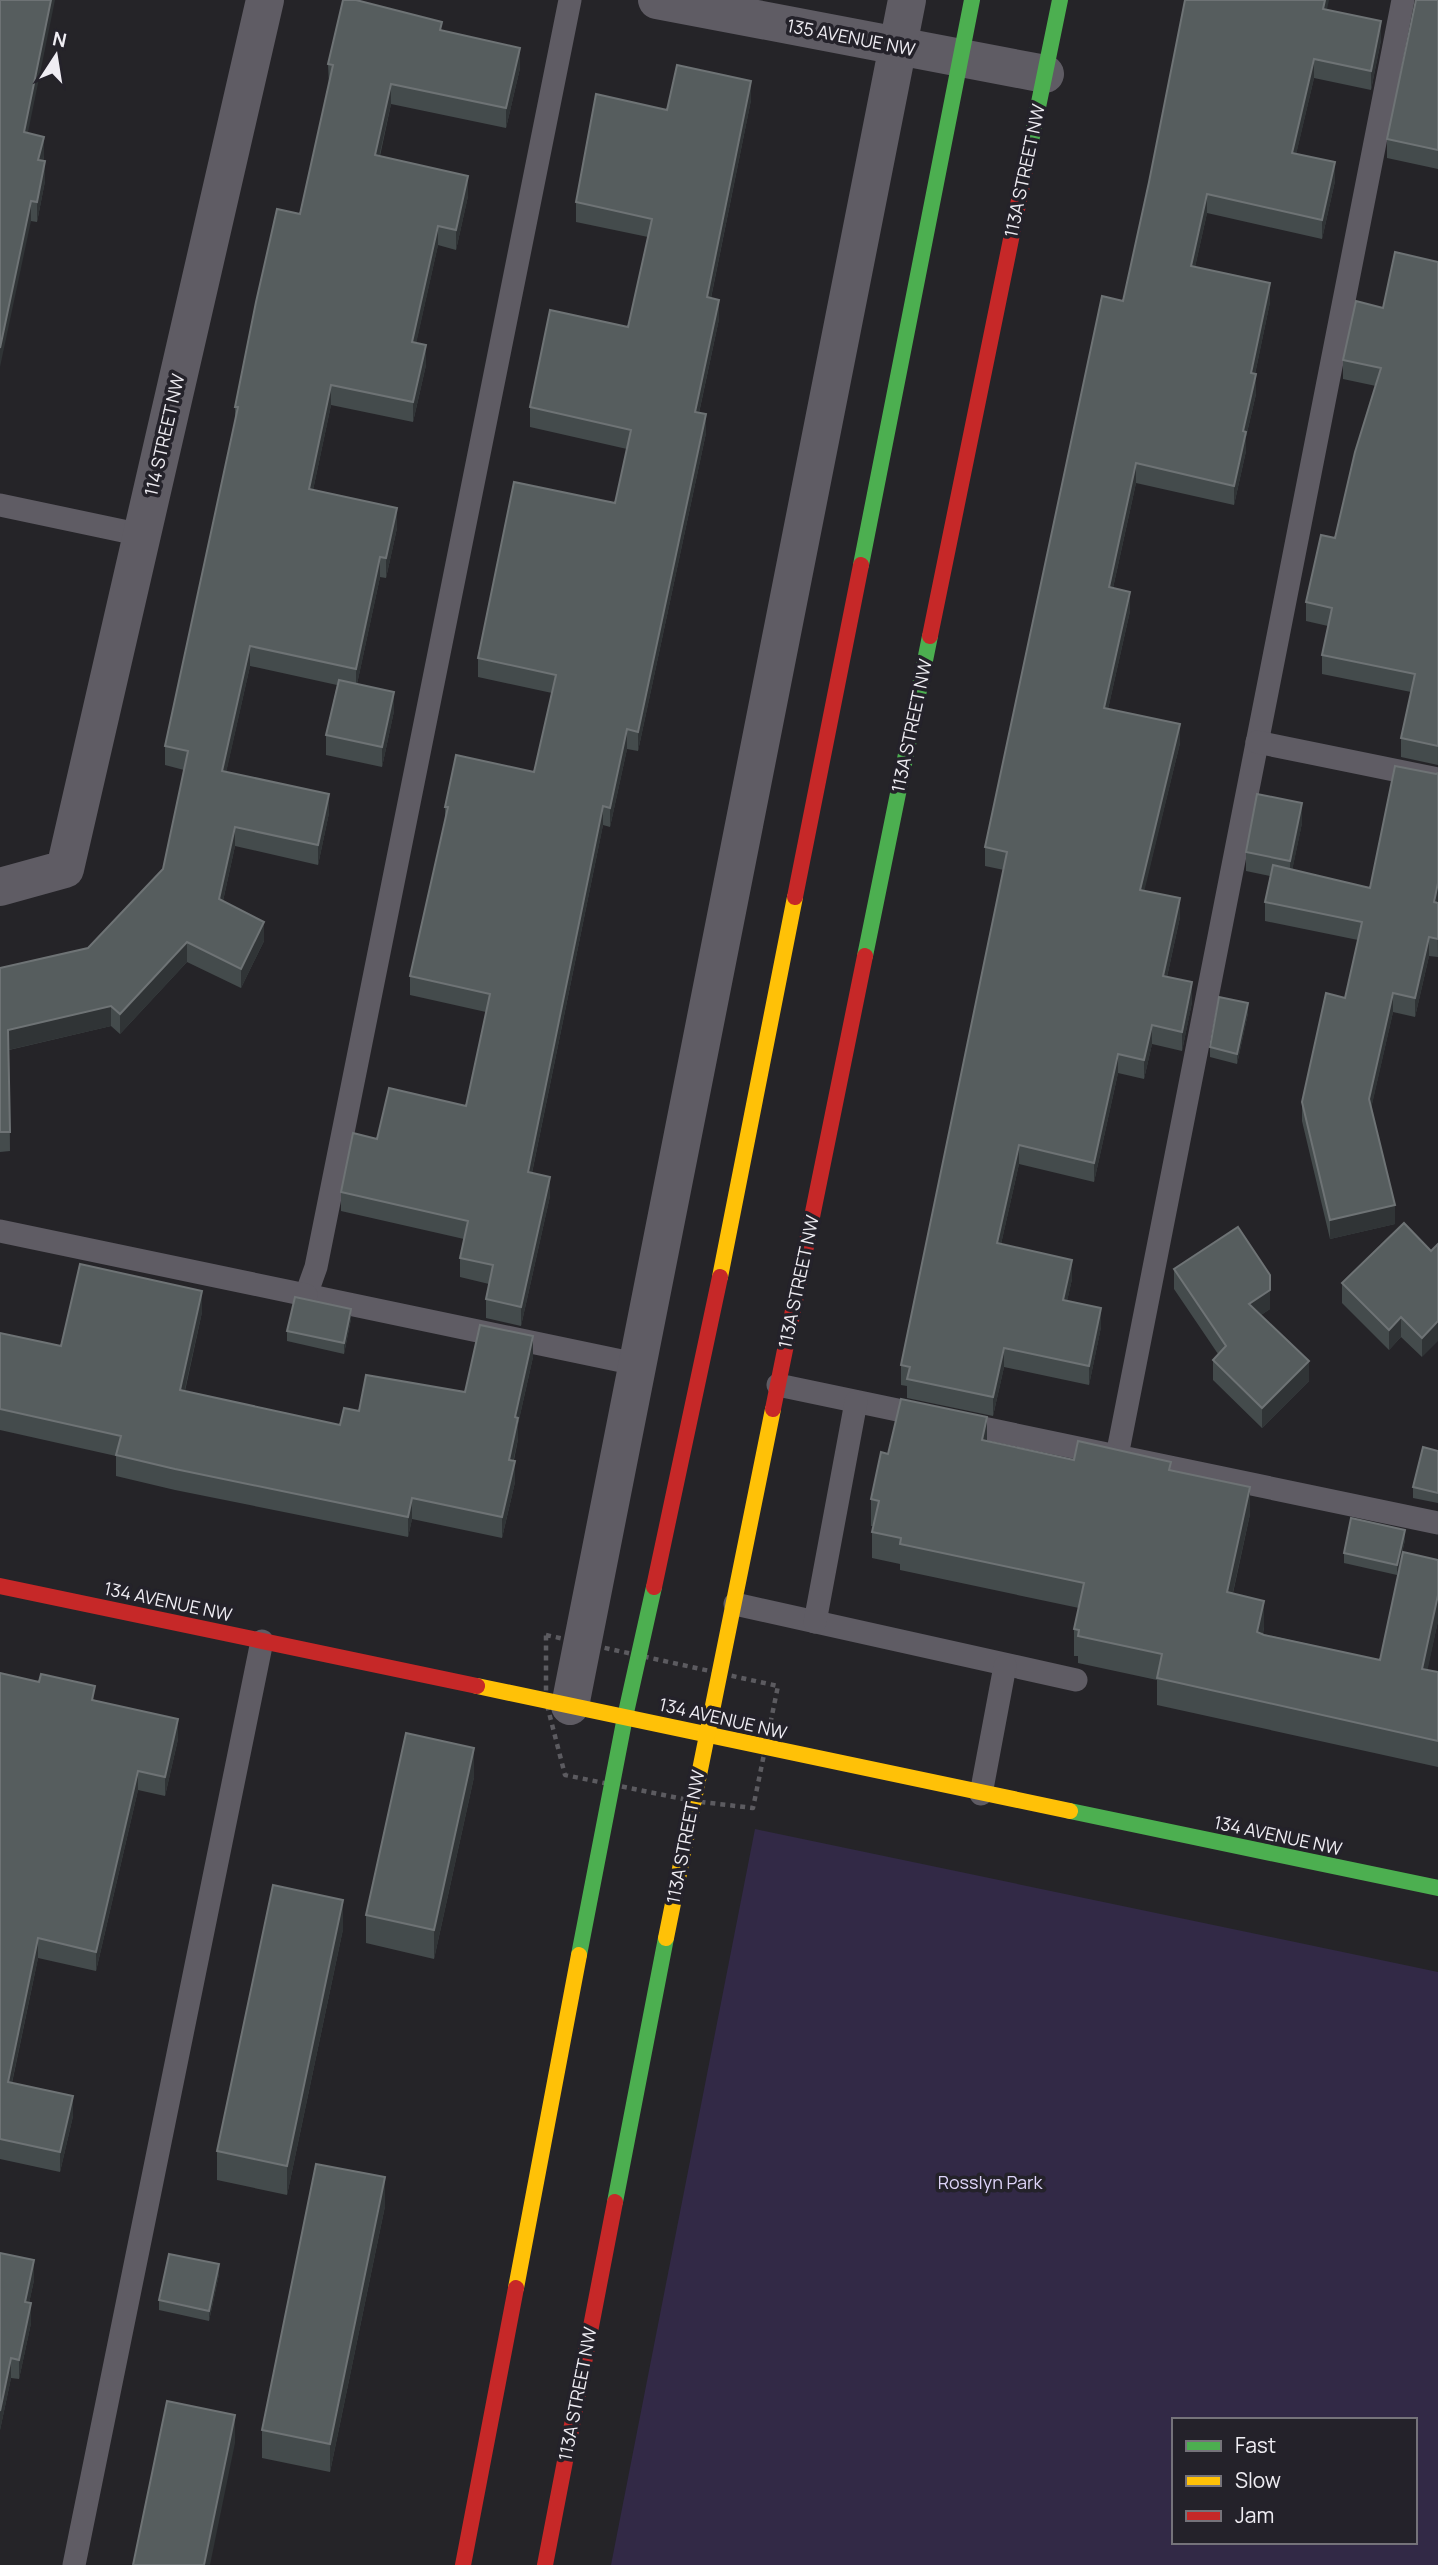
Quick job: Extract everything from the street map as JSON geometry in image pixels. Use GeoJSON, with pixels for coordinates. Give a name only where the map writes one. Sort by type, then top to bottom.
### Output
{"type":"FeatureCollection","features":[{"type":"Feature","properties":{"kind":"main road"},"geometry":{"type":"LineString","coordinates":[[463,2565],[625,1717],[701,1375],[972,0]]}},
{"type":"Feature","properties":{"kind":"main road","name":"113A STREET NW"},"geometry":{"type":"LineString","coordinates":[[545,2565],[706,1735],[735,1604],[1060,0]]}},
{"type":"Feature","properties":{"kind":"main road","name":"134 AVENUE NW"},"geometry":{"type":"LineString","coordinates":[[0,1586],[1438,1888]]}},
{"type":"Feature","properties":{"kind":"street","name":"114 STREET NW"},"geometry":{"type":"LineString","coordinates":[[0,887],[65,869],[265,0]]}},
{"type":"Feature","properties":{"kind":"street","name":"135 AVENUE NW"},"geometry":{"type":"LineString","coordinates":[[657,0],[1045,74]]}},
{"type":"Feature","properties":{"kind":"street"},"geometry":{"type":"LineString","coordinates":[[570,1706],[907,0]]}},
{"type":"Feature","properties":{"kind":"lane"},"geometry":{"type":"LineString","coordinates":[[306,1296],[316,1267],[570,0]]}},
{"type":"Feature","properties":{"kind":"lane"},"geometry":{"type":"LineString","coordinates":[[1117,1456],[1404,0]]}},
{"type":"Feature","properties":{"kind":"lane"},"geometry":{"type":"LineString","coordinates":[[0,505],[142,535]]}},
{"type":"Feature","properties":{"kind":"lane"},"geometry":{"type":"LineString","coordinates":[[1258,742],[1438,779]]}},
{"type":"Feature","properties":{"kind":"lane"},"geometry":{"type":"LineString","coordinates":[[0,1231],[636,1364]]}},
{"type":"Feature","properties":{"kind":"lane"},"geometry":{"type":"LineString","coordinates":[[778,1385],[1438,1523]]}},
{"type":"Feature","properties":{"kind":"lane"},"geometry":{"type":"LineString","coordinates":[[815,1622],[856,1402]]}},
{"type":"Feature","properties":{"kind":"lane"},"geometry":{"type":"LineString","coordinates":[[735,1604],[1005,1666],[1076,1679]]}},
{"type":"Feature","properties":{"kind":"lane"},"geometry":{"type":"LineString","coordinates":[[74,2565],[262,1641]]}},
{"type":"Feature","properties":{"kind":"lane"},"geometry":{"type":"LineString","coordinates":[[981,1794],[1005,1666]]}},
{"type":"Feature","properties":{"kind":"green space","name":"Rosslyn Park"},"geometry":{"type":"Polygon","coordinates":[[[755,1829],[1438,1972],[1438,2565],[611,2565],[755,1829]]]}},
{"type":"Feature","properties":{"kind":"building"},"geometry":{"type":"Polygon","coordinates":[[[0,0],[51,0],[24,132],[44,137],[38,160],[45,161],[37,202],[31,201],[0,348],[0,0]]]}},
{"type":"Feature","properties":{"kind":"building"},"geometry":{"type":"Polygon","coordinates":[[[343,0],[356,0],[442,22],[440,30],[520,48],[506,108],[391,84],[375,155],[468,176],[456,230],[438,226],[412,342],[426,345],[413,402],[331,385],[309,489],[397,508],[386,558],[380,557],[356,669],[250,646],[222,771],[329,794],[318,845],[235,827],[219,899],[264,922],[241,969],[187,942],[120,1014],[111,1006],[8,1030],[10,1132],[0,1132],[0,968],[88,948],[163,869],[188,751],[165,746],[238,407],[235,407],[256,302],[277,209],[300,214],[333,65],[328,64],[343,0]]]}},
{"type":"Feature","properties":{"kind":"building"},"geometry":{"type":"Polygon","coordinates":[[[1185,0],[1325,0],[1323,9],[1381,21],[1371,71],[1314,59],[1292,153],[1335,162],[1322,220],[1207,194],[1191,266],[1270,283],[1251,373],[1256,374],[1243,431],[1246,432],[1234,486],[1136,463],[1109,587],[1130,592],[1104,708],[1180,724],[1140,890],[1180,898],[1163,976],[1192,982],[1182,1032],[1152,1025],[1144,1060],[1118,1054],[1094,1163],[1019,1145],[997,1243],[1072,1260],[1063,1300],[1101,1308],[1089,1366],[1004,1348],[993,1397],[907,1379],[910,1367],[901,1365],[1007,852],[985,847],[1102,296],[1123,301],[1185,0]]]}},
{"type":"Feature","properties":{"kind":"building"},"geometry":{"type":"Polygon","coordinates":[[[1416,0],[1438,0],[1438,150],[1387,139],[1416,0]]]}},
{"type":"Feature","properties":{"kind":"building"},"geometry":{"type":"Polygon","coordinates":[[[677,65],[751,81],[707,297],[719,300],[695,412],[706,414],[638,732],[627,729],[610,808],[603,806],[528,1172],[550,1177],[521,1307],[486,1299],[493,1265],[460,1258],[468,1221],[341,1192],[353,1133],[377,1139],[389,1088],[466,1106],[490,994],[410,976],[448,807],[445,807],[456,755],[534,772],[556,675],[478,658],[514,482],[615,503],[631,430],[530,407],[550,310],[628,327],[652,219],[576,202],[596,94],[667,110],[677,65]]]}},
{"type":"Feature","properties":{"kind":"building"},"geometry":{"type":"Polygon","coordinates":[[[1395,252],[1438,262],[1438,746],[1401,738],[1415,674],[1322,655],[1332,608],[1306,602],[1321,535],[1335,538],[1355,452],[1381,368],[1343,360],[1356,301],[1383,308],[1395,252]]]}},
{"type":"Feature","properties":{"kind":"building"},"geometry":{"type":"Polygon","coordinates":[[[339,680],[394,692],[382,747],[326,735],[339,680]]]}},
{"type":"Feature","properties":{"kind":"building"},"geometry":{"type":"Polygon","coordinates":[[[1395,766],[1438,773],[1438,883],[1434,902],[1438,903],[1438,939],[1429,937],[1415,998],[1393,993],[1369,1099],[1395,1205],[1330,1220],[1302,1102],[1326,993],[1345,998],[1362,922],[1265,902],[1273,865],[1370,888],[1395,766]]]}},
{"type":"Feature","properties":{"kind":"building"},"geometry":{"type":"Polygon","coordinates":[[[1257,794],[1302,803],[1290,861],[1246,852],[1257,794]]]}},
{"type":"Feature","properties":{"kind":"building"},"geometry":{"type":"Polygon","coordinates":[[[1219,997],[1248,1003],[1237,1054],[1210,1047],[1219,997]]]}},
{"type":"Feature","properties":{"kind":"building"},"geometry":{"type":"Polygon","coordinates":[[[1404,1223],[1431,1251],[1438,1244],[1438,1321],[1422,1338],[1401,1317],[1389,1330],[1342,1283],[1404,1223]]]}},
{"type":"Feature","properties":{"kind":"building"},"geometry":{"type":"Polygon","coordinates":[[[1238,1227],[1270,1275],[1270,1290],[1249,1304],[1309,1361],[1262,1408],[1213,1360],[1226,1346],[1174,1269],[1238,1227]]]}},
{"type":"Feature","properties":{"kind":"building"},"geometry":{"type":"Polygon","coordinates":[[[80,1264],[202,1291],[180,1390],[340,1425],[344,1408],[359,1411],[366,1375],[465,1392],[480,1325],[533,1336],[515,1417],[518,1418],[509,1460],[515,1461],[502,1517],[412,1498],[408,1517],[175,1469],[116,1455],[121,1436],[0,1409],[0,1333],[61,1346],[80,1264]]]}},
{"type":"Feature","properties":{"kind":"building"},"geometry":{"type":"Polygon","coordinates":[[[295,1297],[351,1309],[344,1343],[287,1331],[295,1297]]]}},
{"type":"Feature","properties":{"kind":"building"},"geometry":{"type":"Polygon","coordinates":[[[901,1399],[987,1417],[982,1440],[1074,1460],[1078,1441],[1171,1462],[1169,1470],[1250,1487],[1227,1592],[1264,1601],[1257,1632],[1264,1635],[1380,1660],[1403,1552],[1438,1560],[1438,1595],[1422,1669],[1438,1672],[1438,1741],[1157,1678],[1162,1654],[1078,1636],[1079,1630],[1074,1629],[1084,1583],[900,1544],[901,1538],[872,1532],[879,1501],[871,1499],[881,1452],[888,1454],[901,1399]]]}},
{"type":"Feature","properties":{"kind":"building"},"geometry":{"type":"Polygon","coordinates":[[[1423,1447],[1438,1451],[1438,1493],[1413,1487],[1423,1447]]]}},
{"type":"Feature","properties":{"kind":"building"},"geometry":{"type":"Polygon","coordinates":[[[1351,1518],[1405,1530],[1397,1565],[1344,1553],[1351,1518]]]}},
{"type":"Feature","properties":{"kind":"building"},"geometry":{"type":"Polygon","coordinates":[[[0,1673],[39,1682],[41,1674],[95,1686],[92,1700],[178,1719],[165,1777],[138,1771],[96,1952],[38,1938],[8,2082],[73,2096],[60,2152],[0,2139],[0,1673]]]}},
{"type":"Feature","properties":{"kind":"building"},"geometry":{"type":"Polygon","coordinates":[[[406,1733],[474,1748],[434,1930],[366,1915],[406,1733]]]}},
{"type":"Feature","properties":{"kind":"building"},"geometry":{"type":"Polygon","coordinates":[[[273,1885],[343,1900],[287,2166],[217,2151],[273,1885]]]}},
{"type":"Feature","properties":{"kind":"building"},"geometry":{"type":"Polygon","coordinates":[[[316,2164],[385,2177],[330,2444],[262,2430],[316,2164]]]}},
{"type":"Feature","properties":{"kind":"building"},"geometry":{"type":"Polygon","coordinates":[[[0,2253],[34,2260],[25,2302],[31,2303],[19,2360],[11,2358],[0,2411],[0,2253]]]}},
{"type":"Feature","properties":{"kind":"building"},"geometry":{"type":"Polygon","coordinates":[[[169,2254],[219,2264],[209,2311],[159,2300],[169,2254]]]}},
{"type":"Feature","properties":{"kind":"building"},"geometry":{"type":"Polygon","coordinates":[[[167,2401],[235,2415],[204,2565],[133,2565],[167,2401]]]}},
{"type":"Feature","properties":{"kind":"traffic: fast"},"geometry":{"type":"LineString","coordinates":[[861,565],[972,0]]}},
{"type":"Feature","properties":{"kind":"traffic: fast"},"geometry":{"type":"LineString","coordinates":[[1028,156],[1060,0]]}},
{"type":"Feature","properties":{"kind":"traffic: fast"},"geometry":{"type":"LineString","coordinates":[[865,956],[930,636]]}},
{"type":"Feature","properties":{"kind":"traffic: fast"},"geometry":{"type":"LineString","coordinates":[[579,1955],[625,1717],[654,1587]]}},
{"type":"Feature","properties":{"kind":"traffic: fast"},"geometry":{"type":"LineString","coordinates":[[1070,1811],[1438,1888]]}},
{"type":"Feature","properties":{"kind":"traffic: fast"},"geometry":{"type":"LineString","coordinates":[[615,2202],[666,1938]]}},
{"type":"Feature","properties":{"kind":"traffic: slow"},"geometry":{"type":"LineString","coordinates":[[720,1277],[795,897]]}},
{"type":"Feature","properties":{"kind":"traffic: slow"},"geometry":{"type":"LineString","coordinates":[[666,1938],[773,1409]]}},
{"type":"Feature","properties":{"kind":"traffic: slow"},"geometry":{"type":"LineString","coordinates":[[477,1686],[1070,1811]]}},
{"type":"Feature","properties":{"kind":"traffic: slow"},"geometry":{"type":"LineString","coordinates":[[516,2288],[579,1955]]}},
{"type":"Feature","properties":{"kind":"traffic: jam"},"geometry":{"type":"LineString","coordinates":[[930,636],[1028,156]]}},
{"type":"Feature","properties":{"kind":"traffic: jam"},"geometry":{"type":"LineString","coordinates":[[795,897],[861,565]]}},
{"type":"Feature","properties":{"kind":"traffic: jam"},"geometry":{"type":"LineString","coordinates":[[773,1409],[865,956]]}},
{"type":"Feature","properties":{"kind":"traffic: jam"},"geometry":{"type":"LineString","coordinates":[[654,1587],[720,1277]]}},
{"type":"Feature","properties":{"kind":"traffic: jam"},"geometry":{"type":"LineString","coordinates":[[0,1586],[477,1686]]}},
{"type":"Feature","properties":{"kind":"traffic: jam"},"geometry":{"type":"LineString","coordinates":[[545,2565],[615,2202]]}},
{"type":"Feature","properties":{"kind":"traffic: jam"},"geometry":{"type":"LineString","coordinates":[[463,2565],[516,2288]]}}]}
